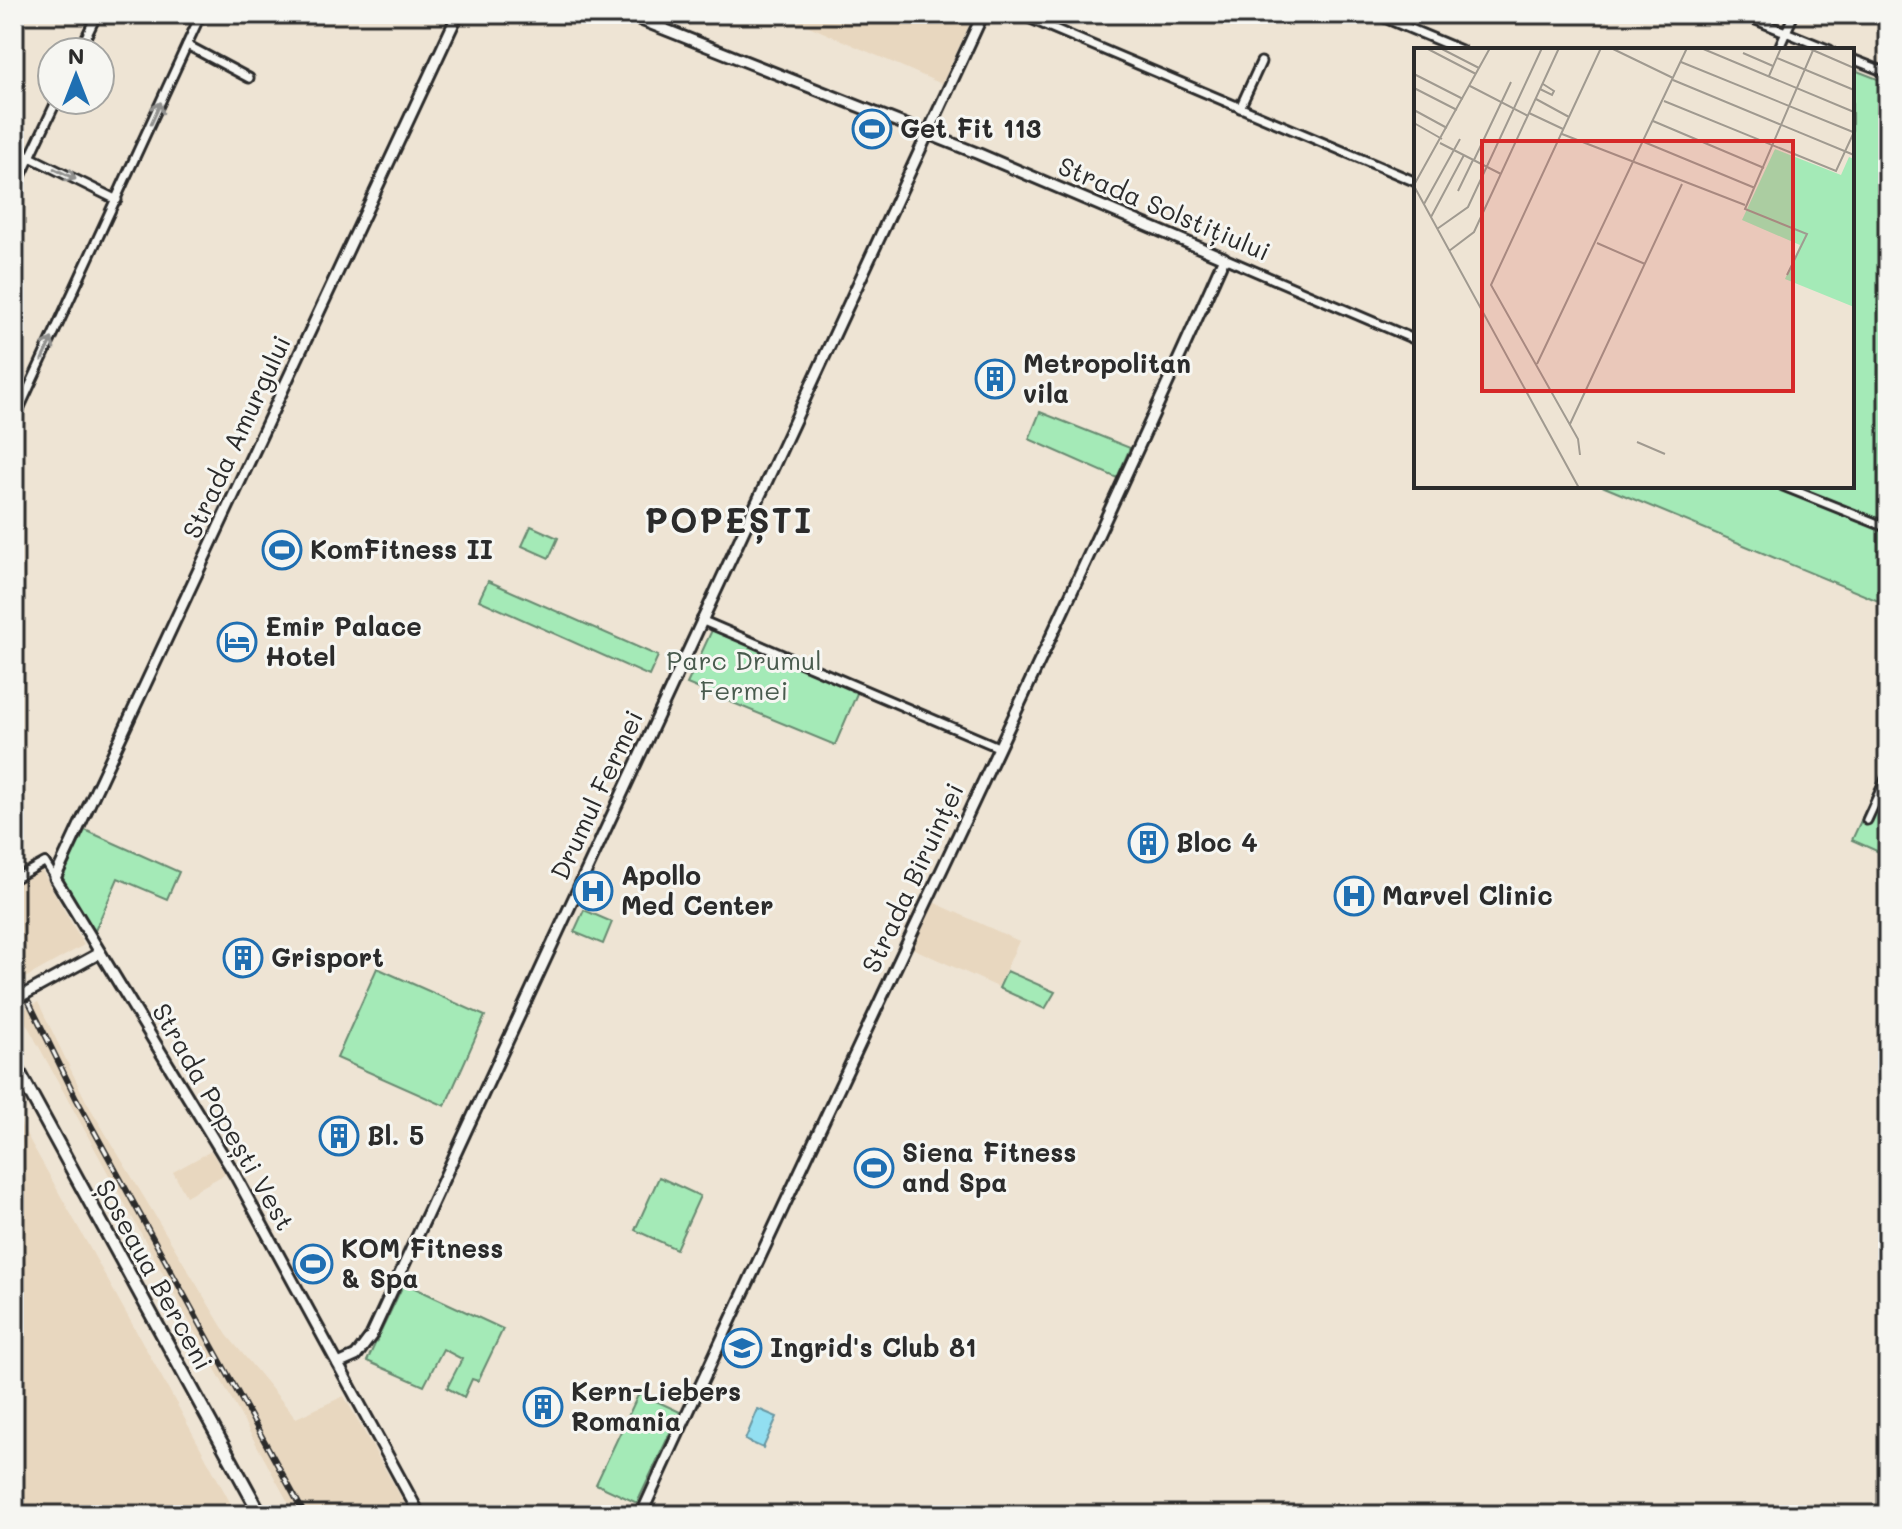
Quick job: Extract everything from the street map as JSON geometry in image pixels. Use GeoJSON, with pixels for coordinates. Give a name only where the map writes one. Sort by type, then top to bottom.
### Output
{"type":"FeatureCollection","features":[{"type":"Feature","properties":{"kind":"main road","name":"Șoseaua Berceni"},"geometry":{"type":"LineString","coordinates":[[14,1063],[261,1512]]}},
{"type":"Feature","properties":{"kind":"street"},"geometry":{"type":"LineString","coordinates":[[87,36],[97,14]]}},
{"type":"Feature","properties":{"kind":"street"},"geometry":{"type":"LineString","coordinates":[[14,420],[201,14]]}},
{"type":"Feature","properties":{"kind":"street","name":"Strada Amurgului"},"geometry":{"type":"LineString","coordinates":[[55,878],[458,14]]}},
{"type":"Feature","properties":{"kind":"street","name":"Strada Solstițiului"},"geometry":{"type":"LineString","coordinates":[[626,14],[926,134],[1414,339]]}},
{"type":"Feature","properties":{"kind":"street","name":"Drumul Fermei"},"geometry":{"type":"LineString","coordinates":[[338,1364],[356,1356],[371,1336],[983,14]]}},
{"type":"Feature","properties":{"kind":"street"},"geometry":{"type":"LineString","coordinates":[[1019,14],[1414,181]]}},
{"type":"Feature","properties":{"kind":"street"},"geometry":{"type":"LineString","coordinates":[[1375,14],[1456,48]]}},
{"type":"Feature","properties":{"kind":"street"},"geometry":{"type":"LineString","coordinates":[[1741,14],[1825,48]]}},
{"type":"Feature","properties":{"kind":"street"},"geometry":{"type":"LineString","coordinates":[[1779,48],[1794,14]]}},
{"type":"Feature","properties":{"kind":"street"},"geometry":{"type":"LineString","coordinates":[[187,45],[249,78]]}},
{"type":"Feature","properties":{"kind":"street"},"geometry":{"type":"LineString","coordinates":[[1854,60],[1888,73]]}},
{"type":"Feature","properties":{"kind":"street"},"geometry":{"type":"LineString","coordinates":[[1240,108],[1261,62]]}},
{"type":"Feature","properties":{"kind":"street"},"geometry":{"type":"LineString","coordinates":[[14,191],[49,116]]}},
{"type":"Feature","properties":{"kind":"street"},"geometry":{"type":"LineString","coordinates":[[14,149],[117,200]]}},
{"type":"Feature","properties":{"kind":"street","name":"Strada Biruinței"},"geometry":{"type":"LineString","coordinates":[[641,1515],[824,1111],[1151,421],[1224,258]]}},
{"type":"Feature","properties":{"kind":"street"},"geometry":{"type":"LineString","coordinates":[[1788,488],[1888,528]]}},
{"type":"Feature","properties":{"kind":"street"},"geometry":{"type":"LineString","coordinates":[[701,620],[998,747]]}},
{"type":"Feature","properties":{"kind":"street"},"geometry":{"type":"LineString","coordinates":[[1867,820],[1888,774]]}},
{"type":"Feature","properties":{"kind":"street"},"geometry":{"type":"LineString","coordinates":[[14,879],[45,862],[55,878]]}},
{"type":"Feature","properties":{"kind":"street","name":"Strada Popești Vest"},"geometry":{"type":"LineString","coordinates":[[55,878],[234,1173],[420,1515]]}},
{"type":"Feature","properties":{"kind":"street"},"geometry":{"type":"LineString","coordinates":[[14,1000],[100,953]]}},
{"type":"Feature","properties":{"kind":"shaded area"},"geometry":{"type":"Polygon","coordinates":[[[798,14],[974,14],[942,84],[795,20],[798,14]]]}},
{"type":"Feature","properties":{"kind":"shaded area"},"geometry":{"type":"Polygon","coordinates":[[[41,869],[84,945],[14,984],[14,885],[41,869]]]}},
{"type":"Feature","properties":{"kind":"shaded area"},"geometry":{"type":"Polygon","coordinates":[[[933,902],[1019,941],[998,987],[912,948],[933,902]]]}},
{"type":"Feature","properties":{"kind":"shaded area"},"geometry":{"type":"Polygon","coordinates":[[[38,1002],[86,1101],[227,1335],[296,1418],[344,1396],[411,1515],[295,1515],[20,1012],[38,1002]]]}},
{"type":"Feature","properties":{"kind":"shaded area"},"geometry":{"type":"Polygon","coordinates":[[[14,1112],[174,1399],[237,1515],[14,1515],[14,1112]]]}},
{"type":"Feature","properties":{"kind":"shaded area"},"geometry":{"type":"Polygon","coordinates":[[[211,1151],[225,1174],[186,1196],[173,1172],[211,1151]]]}},
{"type":"Feature","properties":{"kind":"green space"},"geometry":{"type":"Polygon","coordinates":[[[1854,70],[1888,83],[1888,605],[1607,488],[1854,488],[1854,70]]]}},
{"type":"Feature","properties":{"kind":"green space"},"geometry":{"type":"Polygon","coordinates":[[[1040,412],[1130,448],[1117,478],[1029,439],[1040,412]]]}},
{"type":"Feature","properties":{"kind":"green space"},"geometry":{"type":"Polygon","coordinates":[[[531,526],[558,538],[549,558],[522,546],[531,526]]]}},
{"type":"Feature","properties":{"kind":"green space"},"geometry":{"type":"Polygon","coordinates":[[[488,581],[658,656],[649,676],[479,600],[488,581]]]}},
{"type":"Feature","properties":{"kind":"green space","name":"Parc Drumul Fermei"},"geometry":{"type":"Polygon","coordinates":[[[712,630],[858,691],[835,745],[687,684],[712,630]]]}},
{"type":"Feature","properties":{"kind":"green space"},"geometry":{"type":"Polygon","coordinates":[[[1888,762],[1888,856],[1852,840],[1888,762]]]}},
{"type":"Feature","properties":{"kind":"green space"},"geometry":{"type":"Polygon","coordinates":[[[85,830],[179,872],[167,899],[118,878],[94,933],[62,879],[85,830]]]}},
{"type":"Feature","properties":{"kind":"green space"},"geometry":{"type":"Polygon","coordinates":[[[584,910],[612,922],[603,944],[574,932],[584,910]]]}},
{"type":"Feature","properties":{"kind":"green space"},"geometry":{"type":"Polygon","coordinates":[[[377,968],[485,1016],[445,1106],[337,1058],[377,968]]]}},
{"type":"Feature","properties":{"kind":"green space"},"geometry":{"type":"Polygon","coordinates":[[[1007,971],[1055,992],[1045,1009],[999,988],[1007,971]]]}},
{"type":"Feature","properties":{"kind":"green space"},"geometry":{"type":"Polygon","coordinates":[[[659,1177],[700,1196],[676,1249],[635,1230],[659,1177]]]}},
{"type":"Feature","properties":{"kind":"green space"},"geometry":{"type":"Polygon","coordinates":[[[404,1283],[503,1329],[478,1381],[472,1379],[464,1397],[447,1388],[462,1359],[443,1349],[424,1386],[367,1361],[404,1283]]]}},
{"type":"Feature","properties":{"kind":"green space"},"geometry":{"type":"Polygon","coordinates":[[[639,1393],[680,1412],[637,1503],[596,1484],[639,1393]]]}},
{"type":"Feature","properties":{"kind":"water"},"geometry":{"type":"Polygon","coordinates":[[[758,1409],[777,1417],[763,1448],[745,1440],[758,1409]]]}},
{"type":"Feature","properties":{"kind":"railway"},"geometry":{"type":"LineString","coordinates":[[29,1002],[76,1098],[305,1515]]}},
{"type":"Feature","properties":{"kind":"place","name":"Get Fit 113"},"geometry":{"type":"Point","coordinates":[872,129]}},
{"type":"Feature","properties":{"kind":"place","name":"Metropolitan vila"},"geometry":{"type":"Point","coordinates":[995,379]}},
{"type":"Feature","properties":{"kind":"place","name":"KomFitness II"},"geometry":{"type":"Point","coordinates":[282,550]}},
{"type":"Feature","properties":{"kind":"place","name":"Emir Palace Hotel"},"geometry":{"type":"Point","coordinates":[237,642]}},
{"type":"Feature","properties":{"kind":"place","name":"Bloc 4"},"geometry":{"type":"Point","coordinates":[1148,843]}},
{"type":"Feature","properties":{"kind":"place","name":"Apollo Med Center"},"geometry":{"type":"Point","coordinates":[593,891]}},
{"type":"Feature","properties":{"kind":"place","name":"Marvel Clinic"},"geometry":{"type":"Point","coordinates":[1354,896]}},
{"type":"Feature","properties":{"kind":"place","name":"Grisport"},"geometry":{"type":"Point","coordinates":[243,958]}},
{"type":"Feature","properties":{"kind":"place","name":"Bl. 5"},"geometry":{"type":"Point","coordinates":[339,1136]}},
{"type":"Feature","properties":{"kind":"place","name":"Siena Fitness and Spa"},"geometry":{"type":"Point","coordinates":[874,1168]}},
{"type":"Feature","properties":{"kind":"place","name":"KOM Fitness & Spa"},"geometry":{"type":"Point","coordinates":[313,1264]}},
{"type":"Feature","properties":{"kind":"place","name":"Ingrid's Club 81"},"geometry":{"type":"Point","coordinates":[742,1348]}},
{"type":"Feature","properties":{"kind":"place","name":"Kern-Liebers Romania"},"geometry":{"type":"Point","coordinates":[543,1407]}},
{"type":"Feature","properties":{"kind":"district","name":"POPEȘTI"},"geometry":{"type":"Point","coordinates":[729,521]}}]}
